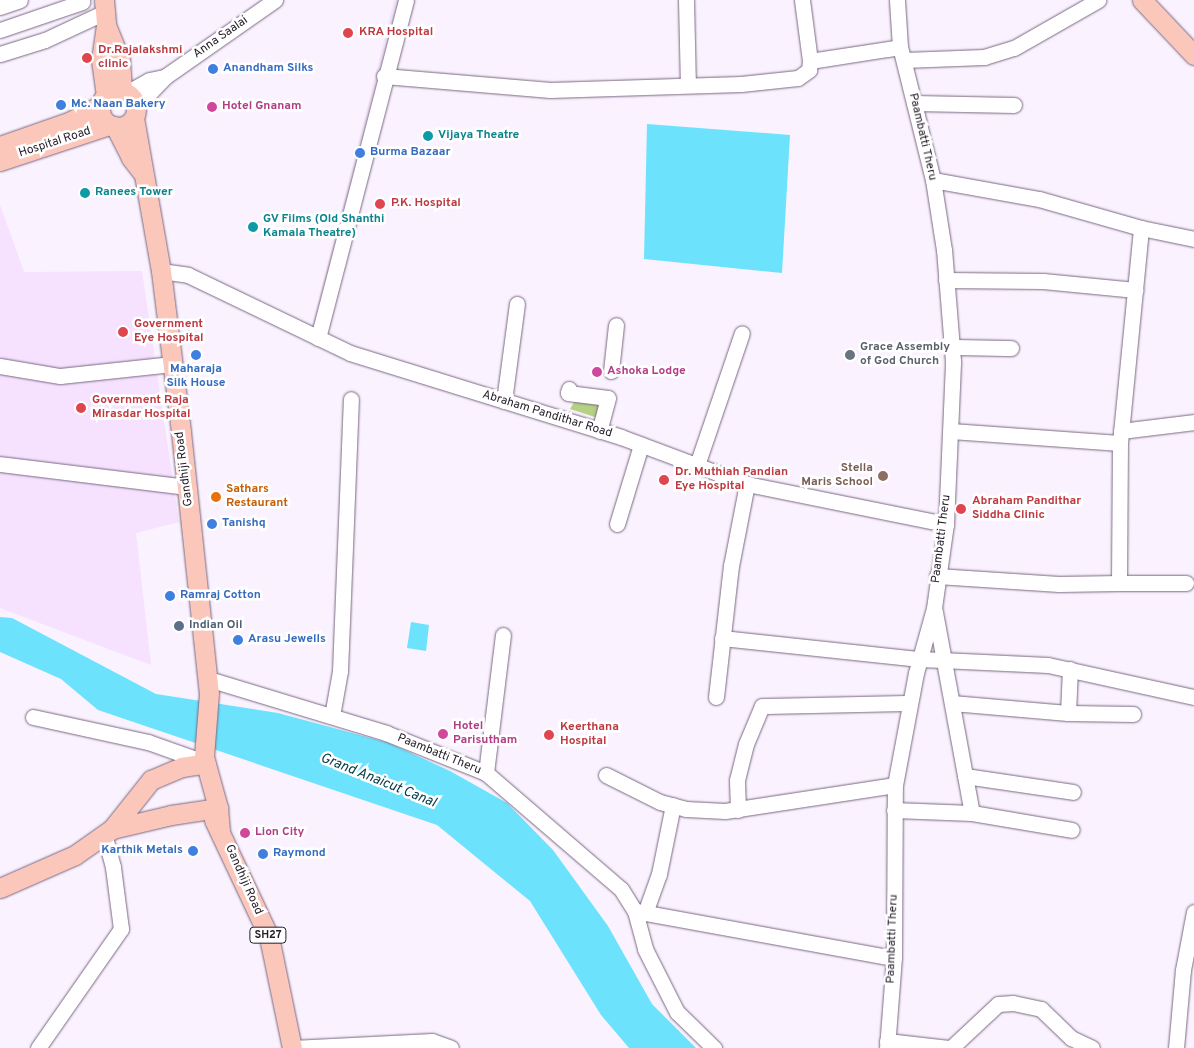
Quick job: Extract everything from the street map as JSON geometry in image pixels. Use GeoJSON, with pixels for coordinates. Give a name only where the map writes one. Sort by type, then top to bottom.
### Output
{"type":"FeatureCollection","features":[{"type":"Feature","properties":{"kind":"main road"},"geometry":{"type":"LineString","coordinates":[[1142,0],[1194,55]]}},
{"type":"Feature","properties":{"kind":"main road","name":"SH27"},"geometry":{"type":"LineString","coordinates":[[102,13],[101,60],[121,102]]}},
{"type":"Feature","properties":{"kind":"main road","name":"Gandhiji Road"},"geometry":{"type":"LineString","coordinates":[[142,172],[131,158],[112,125],[102,116],[121,102],[143,154],[142,172],[161,271],[188,487],[207,689]]}},
{"type":"Feature","properties":{"kind":"main road","name":"Hospital Road"},"geometry":{"type":"LineString","coordinates":[[0,146],[121,102],[126,125],[112,125],[0,161]]}},
{"type":"Feature","properties":{"kind":"main road","name":"SH27"},"geometry":{"type":"LineString","coordinates":[[198,760],[207,689]]}},
{"type":"Feature","properties":{"kind":"main road"},"geometry":{"type":"LineString","coordinates":[[0,888],[76,855],[108,832],[150,780],[198,760]]}},
{"type":"Feature","properties":{"kind":"main road","name":"Gandhiji Road"},"geometry":{"type":"LineString","coordinates":[[198,760],[220,830],[269,937],[292,1048]]}},
{"type":"Feature","properties":{"kind":"main road"},"geometry":{"type":"LineString","coordinates":[[108,832],[170,815],[213,810]]}},
{"type":"Feature","properties":{"kind":"street"},"geometry":{"type":"LineString","coordinates":[[0,6],[20,0]]}},
{"type":"Feature","properties":{"kind":"street","name":"Anna Saalai"},"geometry":{"type":"LineString","coordinates":[[121,102],[166,76],[276,0]]}},
{"type":"Feature","properties":{"kind":"street"},"geometry":{"type":"LineString","coordinates":[[318,338],[384,76],[406,0]]}},
{"type":"Feature","properties":{"kind":"street"},"geometry":{"type":"LineString","coordinates":[[686,0],[688,86]]}},
{"type":"Feature","properties":{"kind":"street"},"geometry":{"type":"LineString","coordinates":[[384,76],[550,90],[688,86],[798,78],[809,70],[810,61],[802,0]]}},
{"type":"Feature","properties":{"kind":"street","name":"Paambatti Theru"},"geometry":{"type":"LineString","coordinates":[[887,1044],[894,958],[894,785],[920,659],[934,608],[937,576],[946,524],[951,431],[951,347],[946,280],[933,180],[902,53],[897,0]]}},
{"type":"Feature","properties":{"kind":"street"},"geometry":{"type":"LineString","coordinates":[[810,61],[902,53],[984,57],[1014,48],[1098,0]]}},
{"type":"Feature","properties":{"kind":"street"},"geometry":{"type":"LineString","coordinates":[[0,30],[81,1],[102,13]]}},
{"type":"Feature","properties":{"kind":"street"},"geometry":{"type":"LineString","coordinates":[[0,54],[45,40],[102,13]]}},
{"type":"Feature","properties":{"kind":"street"},"geometry":{"type":"LineString","coordinates":[[914,103],[1014,105]]}},
{"type":"Feature","properties":{"kind":"street"},"geometry":{"type":"LineString","coordinates":[[933,180],[1039,199],[1142,228],[1194,239]]}},
{"type":"Feature","properties":{"kind":"street"},"geometry":{"type":"LineString","coordinates":[[1119,583],[1120,437],[1142,228]]}},
{"type":"Feature","properties":{"kind":"street","name":"Abraham Pandithar Road"},"geometry":{"type":"LineString","coordinates":[[161,271],[188,275],[350,353],[599,431],[747,484],[946,524]]}},
{"type":"Feature","properties":{"kind":"street"},"geometry":{"type":"LineString","coordinates":[[946,280],[1043,281],[1136,290]]}},
{"type":"Feature","properties":{"kind":"street"},"geometry":{"type":"LineString","coordinates":[[504,401],[517,304]]}},
{"type":"Feature","properties":{"kind":"street"},"geometry":{"type":"LineString","coordinates":[[599,431],[608,398],[616,325]]}},
{"type":"Feature","properties":{"kind":"street"},"geometry":{"type":"LineString","coordinates":[[697,465],[742,333]]}},
{"type":"Feature","properties":{"kind":"street"},"geometry":{"type":"LineString","coordinates":[[951,347],[1011,348]]}},
{"type":"Feature","properties":{"kind":"street"},"geometry":{"type":"LineString","coordinates":[[0,366],[60,376],[172,364]]}},
{"type":"Feature","properties":{"kind":"street"},"geometry":{"type":"LineString","coordinates":[[569,389],[568,393],[608,398]]}},
{"type":"Feature","properties":{"kind":"street"},"geometry":{"type":"LineString","coordinates":[[332,716],[340,671],[351,398]]}},
{"type":"Feature","properties":{"kind":"street"},"geometry":{"type":"LineString","coordinates":[[951,431],[1120,437],[1194,422]]}},
{"type":"Feature","properties":{"kind":"street"},"geometry":{"type":"LineString","coordinates":[[617,524],[641,445]]}},
{"type":"Feature","properties":{"kind":"street"},"geometry":{"type":"LineString","coordinates":[[0,464],[188,487]]}},
{"type":"Feature","properties":{"kind":"street"},"geometry":{"type":"LineString","coordinates":[[716,697],[731,566],[747,484]]}},
{"type":"Feature","properties":{"kind":"street"},"geometry":{"type":"LineString","coordinates":[[937,576],[1060,584],[1186,582]]}},
{"type":"Feature","properties":{"kind":"street"},"geometry":{"type":"LineString","coordinates":[[934,608],[972,813]]}},
{"type":"Feature","properties":{"kind":"street"},"geometry":{"type":"LineString","coordinates":[[486,773],[503,635]]}},
{"type":"Feature","properties":{"kind":"street"},"geometry":{"type":"LineString","coordinates":[[722,638],[920,659],[1048,665],[1194,697]]}},
{"type":"Feature","properties":{"kind":"street"},"geometry":{"type":"LineString","coordinates":[[1068,713],[1070,669]]}},
{"type":"Feature","properties":{"kind":"street","name":"Paambatti Theru"},"geometry":{"type":"LineString","coordinates":[[207,689],[332,716],[386,733],[486,773],[621,889],[640,912],[645,949],[677,1012],[714,1048]]}},
{"type":"Feature","properties":{"kind":"street"},"geometry":{"type":"LineString","coordinates":[[952,703],[1068,713],[1133,714]]}},
{"type":"Feature","properties":{"kind":"street"},"geometry":{"type":"LineString","coordinates":[[738,810],[737,780],[746,744],[762,706],[910,704]]}},
{"type":"Feature","properties":{"kind":"street"},"geometry":{"type":"LineString","coordinates":[[33,717],[148,742],[198,760]]}},
{"type":"Feature","properties":{"kind":"street"},"geometry":{"type":"LineString","coordinates":[[606,775],[673,806],[725,811],[894,785]]}},
{"type":"Feature","properties":{"kind":"street"},"geometry":{"type":"LineString","coordinates":[[965,776],[1073,792]]}},
{"type":"Feature","properties":{"kind":"street"},"geometry":{"type":"LineString","coordinates":[[673,806],[659,874],[640,912],[894,958]]}},
{"type":"Feature","properties":{"kind":"street"},"geometry":{"type":"LineString","coordinates":[[894,810],[972,813],[1072,830]]}},
{"type":"Feature","properties":{"kind":"street"},"geometry":{"type":"LineString","coordinates":[[38,1048],[121,929],[108,832]]}},
{"type":"Feature","properties":{"kind":"street"},"geometry":{"type":"LineString","coordinates":[[1176,1048],[1188,970],[1194,912]]}},
{"type":"Feature","properties":{"kind":"street"},"geometry":{"type":"LineString","coordinates":[[887,1044],[950,1048],[998,1004],[1013,1003],[1041,1009],[1071,1038],[1092,1048]]}},
{"type":"Feature","properties":{"kind":"street"},"geometry":{"type":"LineString","coordinates":[[292,1048],[439,1041],[451,1048]]}},
{"type":"Feature","properties":{"kind":"shaded area"},"geometry":{"type":"Polygon","coordinates":[[[394,0],[414,0],[327,334],[312,327],[394,0]]]}},
{"type":"Feature","properties":{"kind":"shaded area","name":"Government Raja Mirasdar Hospital"},"geometry":{"type":"Polygon","coordinates":[[[0,205],[24,272],[142,271],[179,522],[136,533],[151,665],[0,608],[0,205]]]}},
{"type":"Feature","properties":{"kind":"green space"},"geometry":{"type":"Polygon","coordinates":[[[576,399],[597,403],[600,411],[598,418],[570,409],[576,399]]]}},
{"type":"Feature","properties":{"kind":"water"},"geometry":{"type":"Polygon","coordinates":[[[647,124],[790,135],[782,273],[644,259],[647,124]]]}},
{"type":"Feature","properties":{"kind":"water","name":"Grand Anaicut Canal"},"geometry":{"type":"Polygon","coordinates":[[[0,617],[12,618],[156,694],[278,713],[389,743],[450,771],[507,803],[553,850],[608,926],[652,1004],[696,1048],[629,1048],[601,1015],[530,901],[437,825],[98,710],[61,679],[0,652],[0,617]]]}},
{"type":"Feature","properties":{"kind":"water"},"geometry":{"type":"Polygon","coordinates":[[[411,622],[429,625],[426,651],[407,648],[411,622]]]}},
{"type":"Feature","properties":{"kind":"place","name":"KRA Hospital"},"geometry":{"type":"Point","coordinates":[348,33]}},
{"type":"Feature","properties":{"kind":"place","name":"Dr.Rajalakshmi clinic"},"geometry":{"type":"Point","coordinates":[87,58]}},
{"type":"Feature","properties":{"kind":"place","name":"Anandham Silks"},"geometry":{"type":"Point","coordinates":[213,69]}},
{"type":"Feature","properties":{"kind":"place","name":"Mc. Naan Bakery"},"geometry":{"type":"Point","coordinates":[61,105]}},
{"type":"Feature","properties":{"kind":"place","name":"Hotel Gnanam"},"geometry":{"type":"Point","coordinates":[212,107]}},
{"type":"Feature","properties":{"kind":"place","name":"Vijaya Theatre"},"geometry":{"type":"Point","coordinates":[428,136]}},
{"type":"Feature","properties":{"kind":"place","name":"Burma Bazaar"},"geometry":{"type":"Point","coordinates":[360,153]}},
{"type":"Feature","properties":{"kind":"place","name":"Ranees Tower"},"geometry":{"type":"Point","coordinates":[85,193]}},
{"type":"Feature","properties":{"kind":"place","name":"P.K. Hospital"},"geometry":{"type":"Point","coordinates":[380,204]}},
{"type":"Feature","properties":{"kind":"place","name":"GV Films (Old Shanthi Kamala Theatre)"},"geometry":{"type":"Point","coordinates":[253,227]}},
{"type":"Feature","properties":{"kind":"place","name":"Government Eye Hospital"},"geometry":{"type":"Point","coordinates":[123,332]}},
{"type":"Feature","properties":{"kind":"place","name":"Maharaja Silk House"},"geometry":{"type":"Point","coordinates":[196,355]}},
{"type":"Feature","properties":{"kind":"place","name":"Grace Assembly of God Church"},"geometry":{"type":"Point","coordinates":[850,355]}},
{"type":"Feature","properties":{"kind":"place","name":"Ashoka Lodge"},"geometry":{"type":"Point","coordinates":[597,372]}},
{"type":"Feature","properties":{"kind":"place","name":"Government Raja Mirasdar Hospital"},"geometry":{"type":"Point","coordinates":[81,408]}},
{"type":"Feature","properties":{"kind":"place","name":"Stella Maris School"},"geometry":{"type":"Point","coordinates":[883,476]}},
{"type":"Feature","properties":{"kind":"place","name":"Dr. Muthiah Pandian Eye Hospital"},"geometry":{"type":"Point","coordinates":[664,480]}},
{"type":"Feature","properties":{"kind":"place","name":"Sathars Restaurant"},"geometry":{"type":"Point","coordinates":[216,497]}},
{"type":"Feature","properties":{"kind":"place","name":"Abraham Pandithar Siddha Clinic"},"geometry":{"type":"Point","coordinates":[961,509]}},
{"type":"Feature","properties":{"kind":"place","name":"Tanishq"},"geometry":{"type":"Point","coordinates":[212,524]}},
{"type":"Feature","properties":{"kind":"place","name":"Ramraj Cotton"},"geometry":{"type":"Point","coordinates":[170,596]}},
{"type":"Feature","properties":{"kind":"place","name":"Indian Oil"},"geometry":{"type":"Point","coordinates":[179,626]}},
{"type":"Feature","properties":{"kind":"place","name":"Arasu Jewells"},"geometry":{"type":"Point","coordinates":[238,640]}},
{"type":"Feature","properties":{"kind":"place","name":"Hotel Parisutham"},"geometry":{"type":"Point","coordinates":[443,734]}},
{"type":"Feature","properties":{"kind":"place","name":"Keerthana Hospital"},"geometry":{"type":"Point","coordinates":[549,735]}},
{"type":"Feature","properties":{"kind":"place","name":"Lion City"},"geometry":{"type":"Point","coordinates":[245,833]}},
{"type":"Feature","properties":{"kind":"place","name":"Karthik Metals"},"geometry":{"type":"Point","coordinates":[193,851]}},
{"type":"Feature","properties":{"kind":"place","name":"Raymond"},"geometry":{"type":"Point","coordinates":[263,854]}}]}
